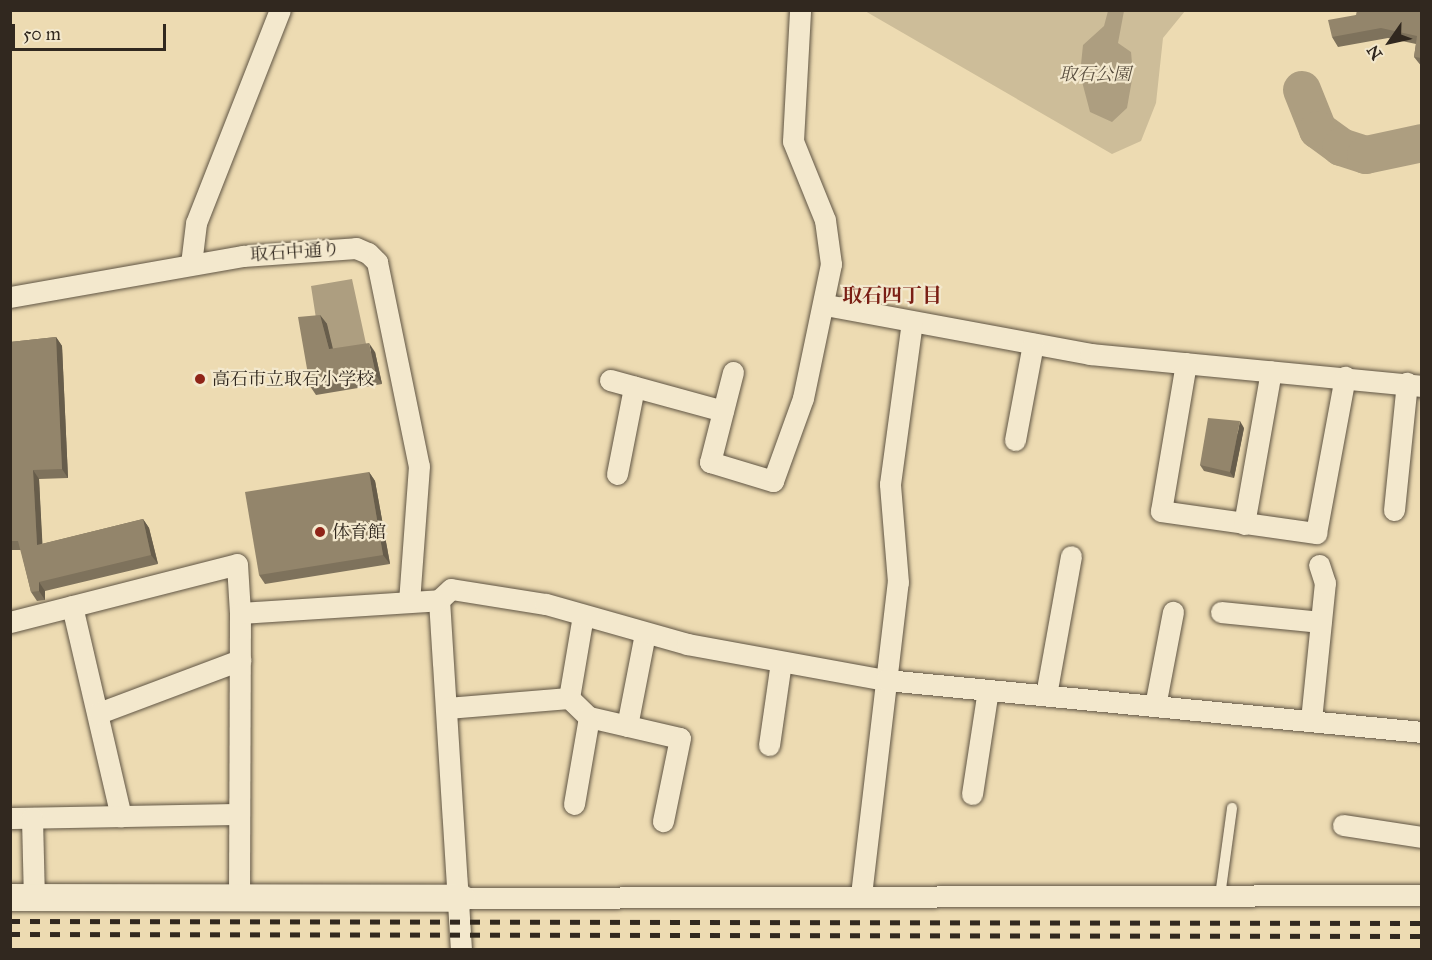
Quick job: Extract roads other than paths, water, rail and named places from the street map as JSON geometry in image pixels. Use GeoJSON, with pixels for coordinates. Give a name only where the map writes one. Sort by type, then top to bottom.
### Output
{"type":"FeatureCollection","features":[{"type":"Feature","properties":{"kind":"street"},"geometry":{"type":"LineString","coordinates":[[191,264],[196,224],[280,10]]}},
{"type":"Feature","properties":{"kind":"street"},"geometry":{"type":"LineString","coordinates":[[733,372],[710,462],[773,481],[803,398],[826,305],[831,264],[825,220],[793,141],[800,10]]}},
{"type":"Feature","properties":{"kind":"street","name":"取石中通り"},"geometry":{"type":"LineString","coordinates":[[10,297],[191,264],[356,248],[377,262],[419,466],[409,602]]}},
{"type":"Feature","properties":{"kind":"street"},"geometry":{"type":"LineString","coordinates":[[826,305],[1033,344],[1186,363],[1414,385],[1394,510]]}},
{"type":"Feature","properties":{"kind":"street"},"geometry":{"type":"LineString","coordinates":[[861,895],[898,582],[890,484],[912,322]]}},
{"type":"Feature","properties":{"kind":"street"},"geometry":{"type":"LineString","coordinates":[[1015,440],[1033,344]]}},
{"type":"Feature","properties":{"kind":"street"},"geometry":{"type":"LineString","coordinates":[[1186,363],[1161,511],[1316,533],[1344,377]]}},
{"type":"Feature","properties":{"kind":"street"},"geometry":{"type":"LineString","coordinates":[[1244,524],[1271,371]]}},
{"type":"Feature","properties":{"kind":"street"},"geometry":{"type":"LineString","coordinates":[[610,380],[723,411]]}},
{"type":"Feature","properties":{"kind":"street"},"geometry":{"type":"LineString","coordinates":[[617,474],[634,387]]}},
{"type":"Feature","properties":{"kind":"street"},"geometry":{"type":"LineString","coordinates":[[1046,695],[1071,556]]}},
{"type":"Feature","properties":{"kind":"street"},"geometry":{"type":"LineString","coordinates":[[10,622],[237,564],[240,613],[239,899]]}},
{"type":"Feature","properties":{"kind":"street"},"geometry":{"type":"LineString","coordinates":[[1311,720],[1325,583],[1319,565]]}},
{"type":"Feature","properties":{"kind":"street"},"geometry":{"type":"LineString","coordinates":[[240,613],[439,600],[451,589],[583,615],[645,633],[781,662],[886,680],[1422,732]]}},
{"type":"Feature","properties":{"kind":"street"},"geometry":{"type":"LineString","coordinates":[[439,600],[461,898],[461,950]]}},
{"type":"Feature","properties":{"kind":"street"},"geometry":{"type":"LineString","coordinates":[[72,606],[99,713],[121,816]]}},
{"type":"Feature","properties":{"kind":"street"},"geometry":{"type":"LineString","coordinates":[[1155,706],[1173,612]]}},
{"type":"Feature","properties":{"kind":"street"},"geometry":{"type":"LineString","coordinates":[[1221,612],[1321,621]]}},
{"type":"Feature","properties":{"kind":"street"},"geometry":{"type":"LineString","coordinates":[[568,698],[583,615]]}},
{"type":"Feature","properties":{"kind":"street"},"geometry":{"type":"LineString","coordinates":[[627,726],[645,633]]}},
{"type":"Feature","properties":{"kind":"street"},"geometry":{"type":"LineString","coordinates":[[99,713],[240,660]]}},
{"type":"Feature","properties":{"kind":"street"},"geometry":{"type":"LineString","coordinates":[[769,745],[781,662]]}},
{"type":"Feature","properties":{"kind":"street"},"geometry":{"type":"LineString","coordinates":[[972,794],[988,690]]}},
{"type":"Feature","properties":{"kind":"street"},"geometry":{"type":"LineString","coordinates":[[447,708],[568,698],[589,717],[680,738],[663,821]]}},
{"type":"Feature","properties":{"kind":"street"},"geometry":{"type":"LineString","coordinates":[[574,804],[589,717]]}},
{"type":"Feature","properties":{"kind":"street"},"geometry":{"type":"LineString","coordinates":[[10,818],[239,814]]}},
{"type":"Feature","properties":{"kind":"street"},"geometry":{"type":"LineString","coordinates":[[32,818],[22,897],[239,899],[861,895],[1422,895]]}},
{"type":"Feature","properties":{"kind":"street"},"geometry":{"type":"LineString","coordinates":[[1343,825],[1422,837]]}},
{"type":"Feature","properties":{"kind":"lane"},"geometry":{"type":"LineString","coordinates":[[1220,896],[1232,808]]}},
{"type":"Feature","properties":{"kind":"waterway"},"geometry":{"type":"LineString","coordinates":[[1302,90],[1318,130],[1341,147],[1366,155],[1422,143]]}},
{"type":"Feature","properties":{"kind":"railway"},"geometry":{"type":"LineString","coordinates":[[10,921],[1422,923]]}},
{"type":"Feature","properties":{"kind":"railway"},"geometry":{"type":"LineString","coordinates":[[10,934],[1422,936]]}},
{"type":"Feature","properties":{"kind":"place","name":"高石市立取石小学校"},"geometry":{"type":"Point","coordinates":[200,379]}},
{"type":"Feature","properties":{"kind":"place","name":"体育館"},"geometry":{"type":"Point","coordinates":[320,532]}},
{"type":"Feature","properties":{"kind":"district","name":"取石四丁目"},"geometry":{"type":"Point","coordinates":[892,295]}},
{"type":"Feature","properties":{"kind":"park label","name":"取石公園"},"geometry":{"type":"Point","coordinates":[1095,74]}}]}
